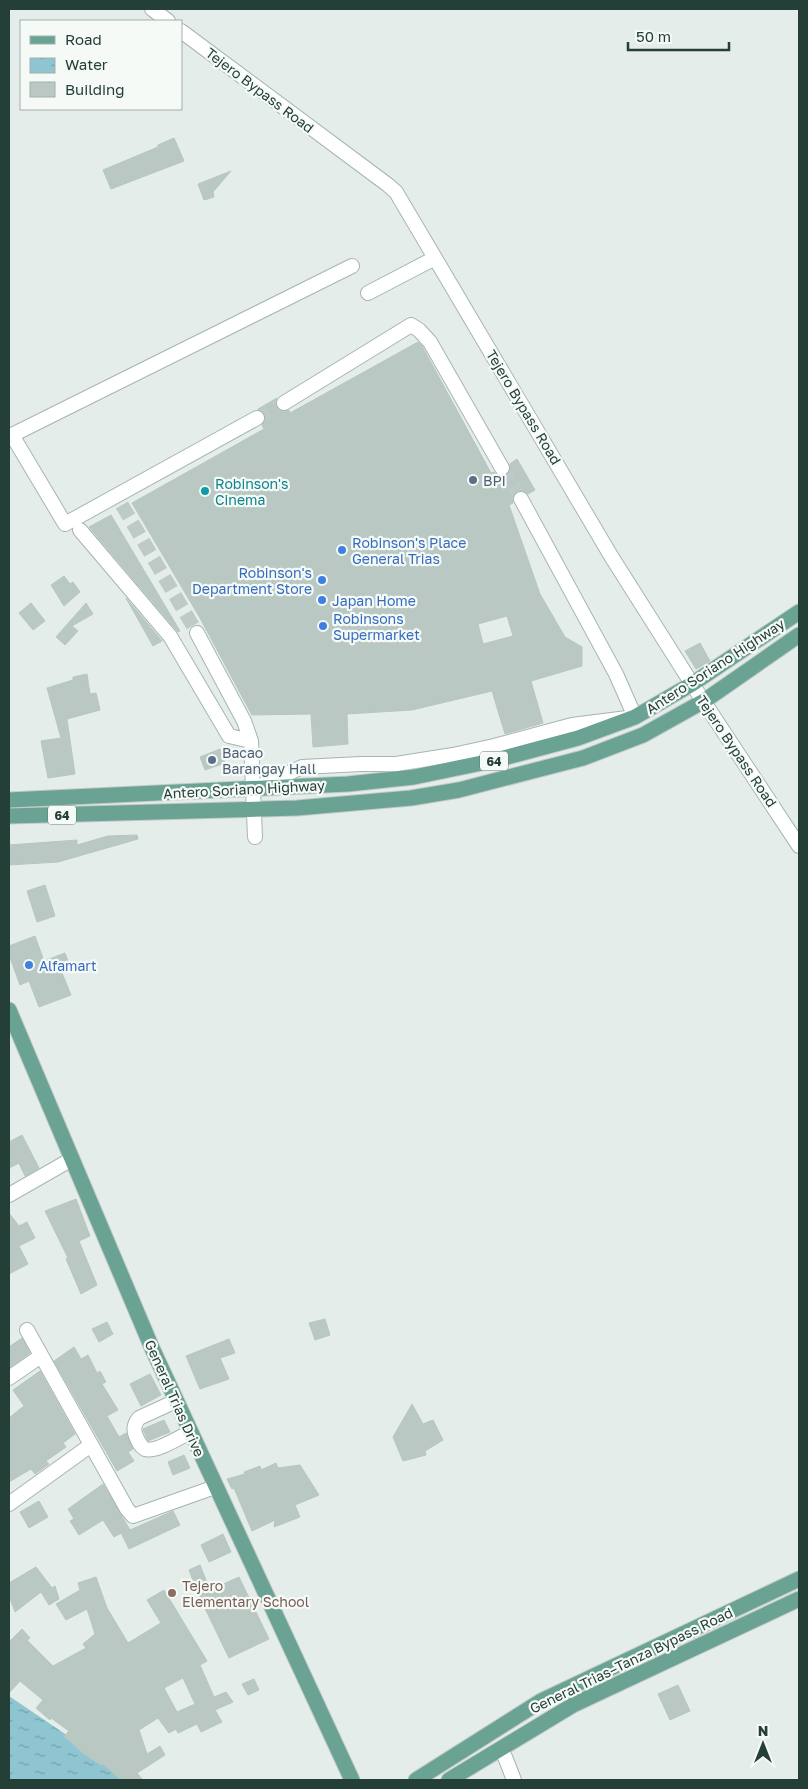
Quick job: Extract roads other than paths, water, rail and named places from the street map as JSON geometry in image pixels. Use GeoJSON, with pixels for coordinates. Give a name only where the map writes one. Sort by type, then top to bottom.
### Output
{"type":"FeatureCollection","features":[{"type":"Feature","properties":{"kind":"main road","name":"Antero Soriano Highway"},"geometry":{"type":"LineString","coordinates":[[9,800],[348,784],[414,777],[456,769],[578,738],[635,717],[692,684],[799,612]]}},
{"type":"Feature","properties":{"kind":"main road","name":"Antero Soriano Highway"},"geometry":{"type":"LineString","coordinates":[[9,816],[254,810],[411,798],[459,790],[575,760],[643,735],[704,701],[799,635]]}},
{"type":"Feature","properties":{"kind":"main road","name":"General Trias Drive"},"geometry":{"type":"LineString","coordinates":[[9,1010],[148,1340],[352,1780]]}},
{"type":"Feature","properties":{"kind":"main road","name":"General Trias–Tanza Bypass Road"},"geometry":{"type":"LineString","coordinates":[[416,1780],[541,1701],[799,1579]]}},
{"type":"Feature","properties":{"kind":"main road","name":"General Trias–Tanza Bypass Road"},"geometry":{"type":"LineString","coordinates":[[449,1780],[504,1752],[572,1705],[799,1600]]}},
{"type":"Feature","properties":{"kind":"main road"},"geometry":{"type":"LineString","coordinates":[[492,1732],[504,1752]]}},
{"type":"Feature","properties":{"kind":"street"},"geometry":{"type":"LineString","coordinates":[[152,9],[167,20]]}},
{"type":"Feature","properties":{"kind":"street","name":"Tejero Bypass Road"},"geometry":{"type":"LineString","coordinates":[[182,32],[396,192],[612,556],[692,684],[799,846]]}},
{"type":"Feature","properties":{"kind":"street"},"geometry":{"type":"LineString","coordinates":[[368,293],[435,258]]}},
{"type":"Feature","properties":{"kind":"street"},"geometry":{"type":"LineString","coordinates":[[257,418],[120,500],[65,524],[12,435],[352,266]]}},
{"type":"Feature","properties":{"kind":"street"},"geometry":{"type":"LineString","coordinates":[[284,403],[411,325],[419,330],[430,342],[502,468]]}},
{"type":"Feature","properties":{"kind":"street"},"geometry":{"type":"LineString","coordinates":[[521,499],[616,674],[635,717]]}},
{"type":"Feature","properties":{"kind":"street"},"geometry":{"type":"LineString","coordinates":[[80,530],[170,636],[229,736],[251,741]]}},
{"type":"Feature","properties":{"kind":"street"},"geometry":{"type":"LineString","coordinates":[[197,633],[244,721],[251,741],[255,837]]}},
{"type":"Feature","properties":{"kind":"street"},"geometry":{"type":"LineString","coordinates":[[9,1194],[72,1159]]}},
{"type":"Feature","properties":{"kind":"street"},"geometry":{"type":"LineString","coordinates":[[27,1330],[133,1516],[215,1487]]}},
{"type":"Feature","properties":{"kind":"street"},"geometry":{"type":"LineString","coordinates":[[9,1378],[41,1356]]}},
{"type":"Feature","properties":{"kind":"street"},"geometry":{"type":"LineString","coordinates":[[176,1401],[139,1418],[135,1423],[134,1431],[140,1446],[147,1450],[156,1449],[190,1432]]}},
{"type":"Feature","properties":{"kind":"street"},"geometry":{"type":"LineString","coordinates":[[9,1504],[91,1445]]}},
{"type":"Feature","properties":{"kind":"street"},"geometry":{"type":"LineString","coordinates":[[504,1752],[514,1780]]}},
{"type":"Feature","properties":{"kind":"water"},"geometry":{"type":"Polygon","coordinates":[[[9,1696],[133,1780],[9,1779],[9,1696]]]}},
{"type":"Feature","properties":{"kind":"tunnel"},"geometry":{"type":"LineString","coordinates":[[257,418],[284,403]]}},
{"type":"Feature","properties":{"kind":"tunnel"},"geometry":{"type":"LineString","coordinates":[[502,468],[521,499]]}},
{"type":"Feature","properties":{"kind":"tunnel"},"geometry":{"type":"LineString","coordinates":[[122,505],[197,633]]}},
{"type":"Feature","properties":{"kind":"place","name":"BPI"},"geometry":{"type":"Point","coordinates":[473,480]}},
{"type":"Feature","properties":{"kind":"place","name":"Robinson's Cinema"},"geometry":{"type":"Point","coordinates":[205,491]}},
{"type":"Feature","properties":{"kind":"place","name":"Robinson's Place General Trias"},"geometry":{"type":"Point","coordinates":[342,550]}},
{"type":"Feature","properties":{"kind":"place","name":"Robinson's Department Store"},"geometry":{"type":"Point","coordinates":[322,580]}},
{"type":"Feature","properties":{"kind":"place","name":"Japan Home"},"geometry":{"type":"Point","coordinates":[322,600]}},
{"type":"Feature","properties":{"kind":"place","name":"Robinsons Supermarket"},"geometry":{"type":"Point","coordinates":[323,626]}},
{"type":"Feature","properties":{"kind":"place","name":"Bacao Barangay Hall"},"geometry":{"type":"Point","coordinates":[212,760]}},
{"type":"Feature","properties":{"kind":"place","name":"Alfamart"},"geometry":{"type":"Point","coordinates":[29,965]}},
{"type":"Feature","properties":{"kind":"place","name":"Tejero Elementary School"},"geometry":{"type":"Point","coordinates":[172,1593]}}]}
